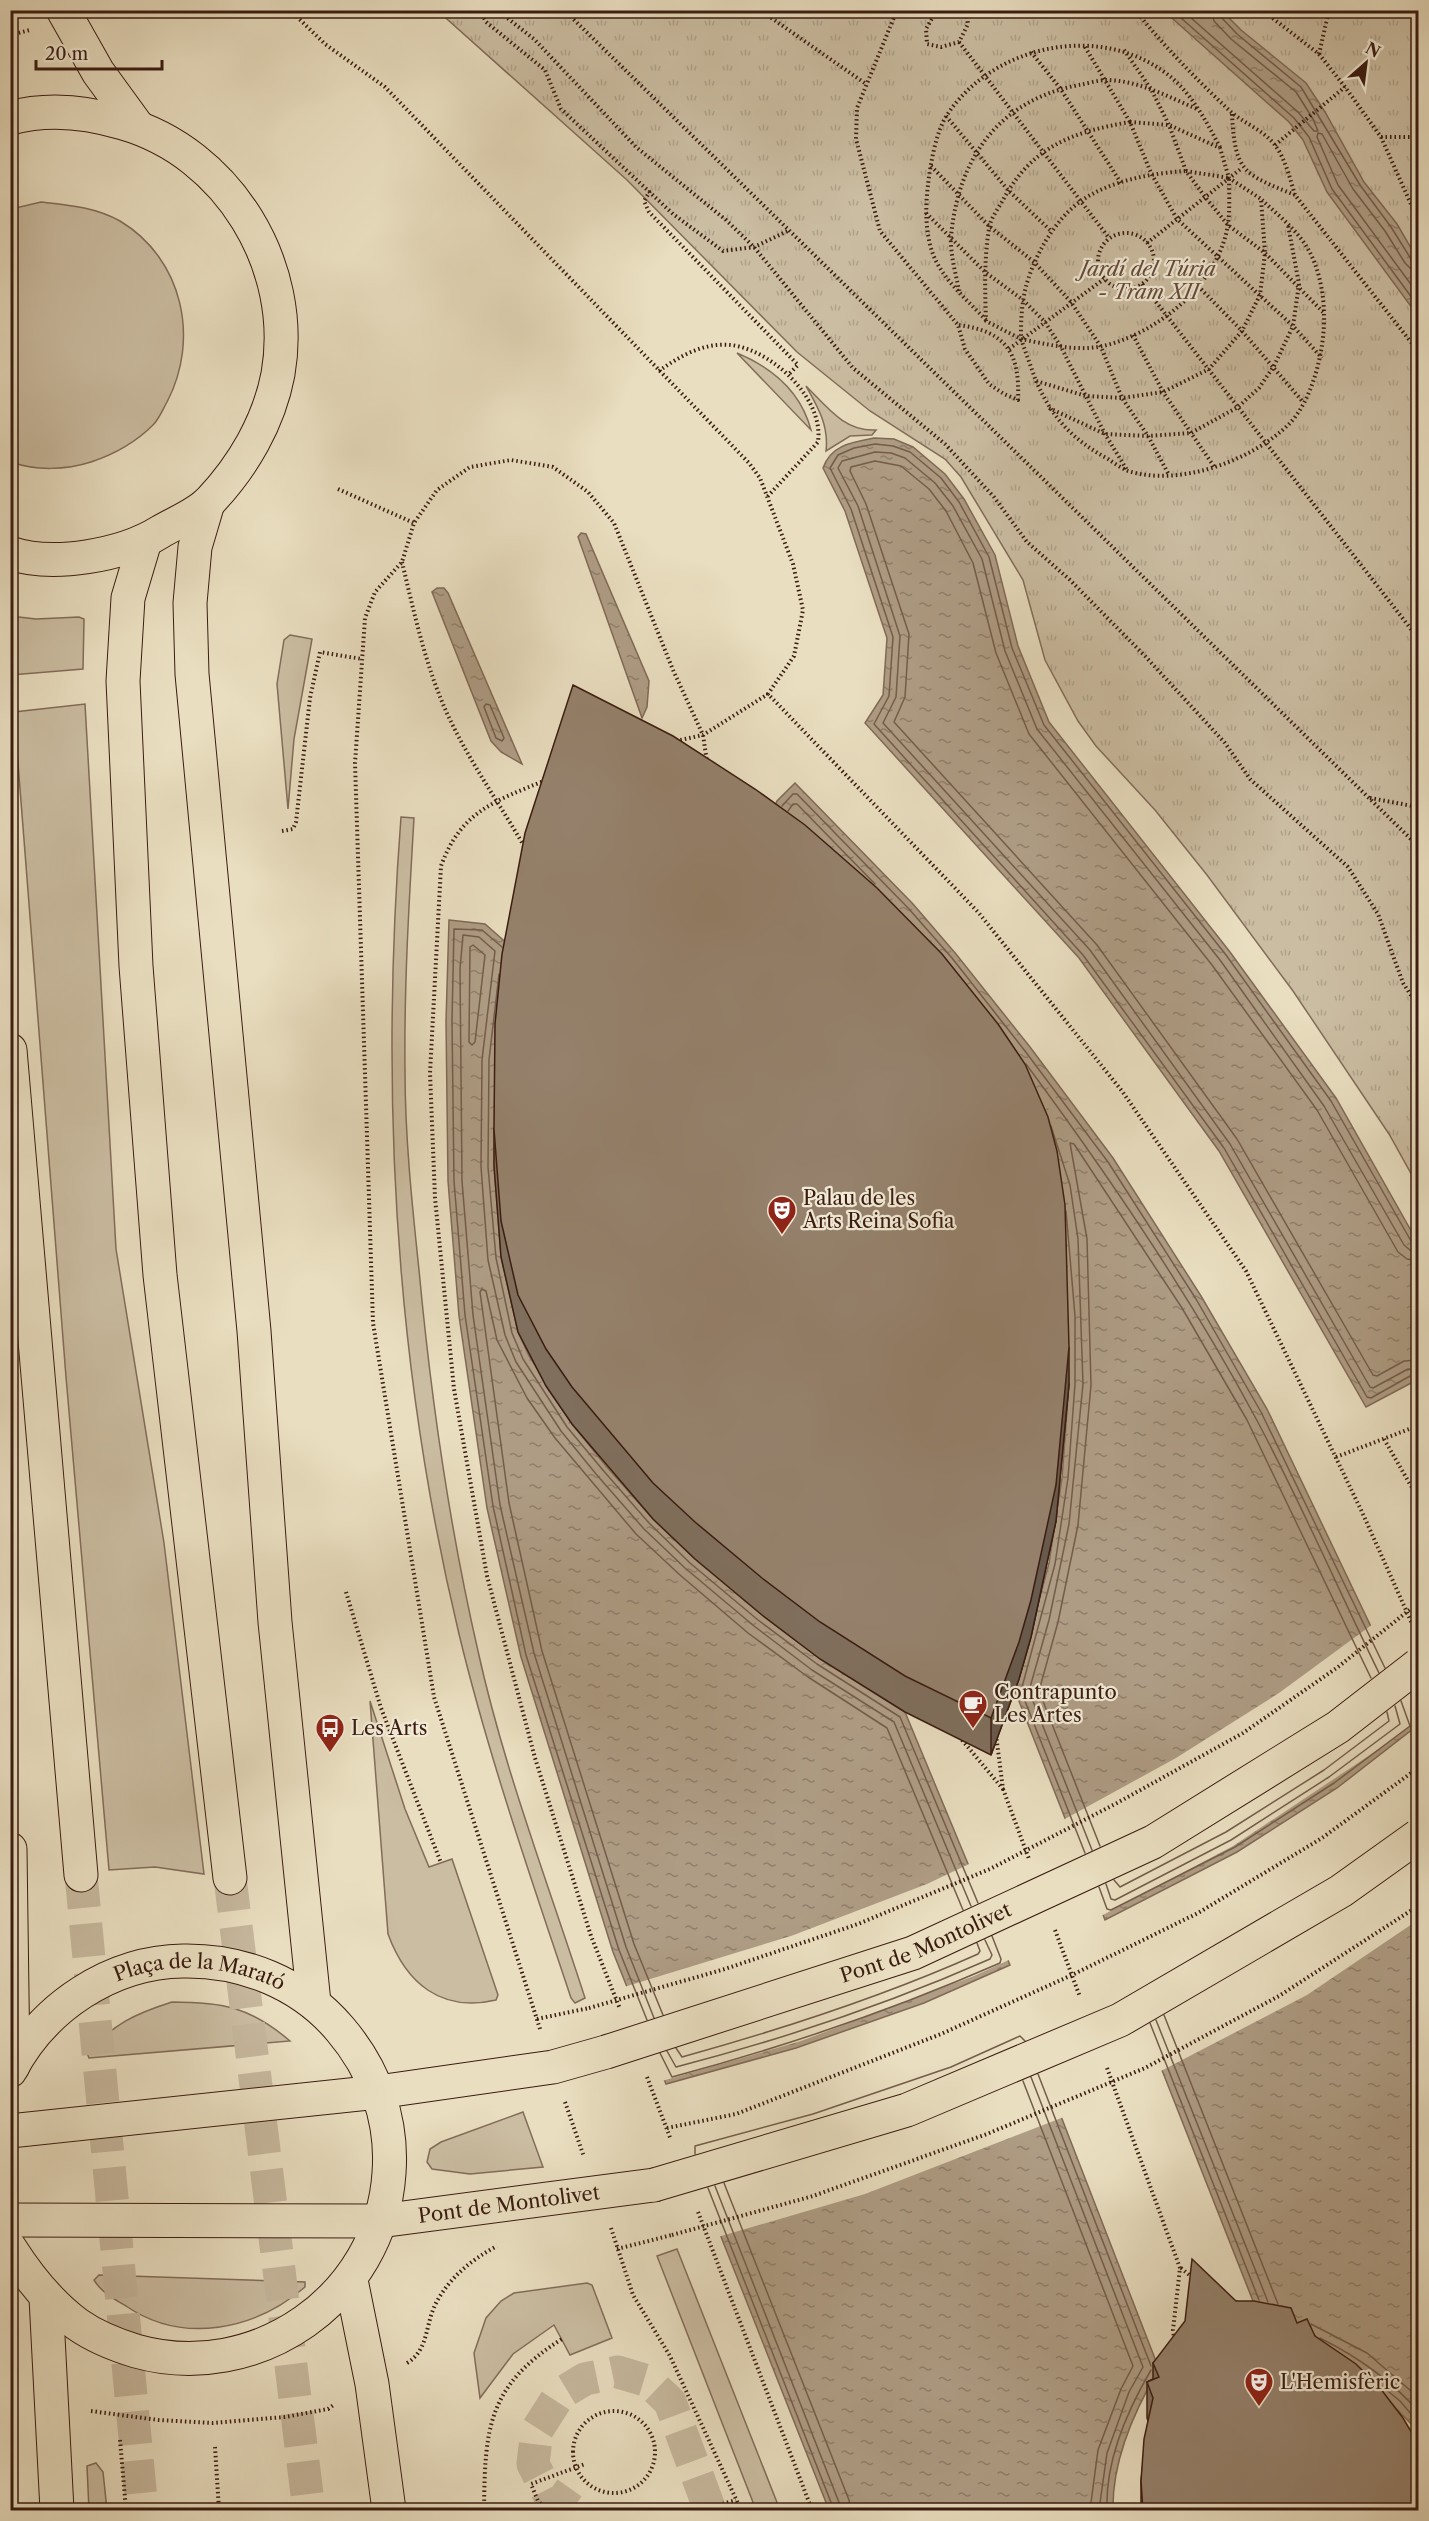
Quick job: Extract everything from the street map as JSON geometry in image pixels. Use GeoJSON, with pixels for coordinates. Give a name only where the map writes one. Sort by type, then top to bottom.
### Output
{"type":"FeatureCollection","features":[{"type":"Feature","properties":{"kind":"main road"},"geometry":{"type":"LineString","coordinates":[[63,10],[98,72],[138,127]]}},
{"type":"Feature","properties":{"kind":"main road"},"geometry":{"type":"LineString","coordinates":[[10,118],[60,112],[105,117],[138,127],[179,147],[221,185],[242,210],[263,248],[276,289],[281,332],[278,374],[266,416],[246,456],[208,503],[145,541],[98,555],[57,559],[10,553]]}},
{"type":"Feature","properties":{"kind":"main road"},"geometry":{"type":"LineString","coordinates":[[208,503],[194,558],[190,603],[192,674],[254,1331],[275,1622],[314,2003]]}},
{"type":"Feature","properties":{"kind":"main road"},"geometry":{"type":"LineString","coordinates":[[145,541],[128,598],[123,681],[136,966],[160,1275],[230,1878]]}},
{"type":"Feature","properties":{"kind":"main road"},"geometry":{"type":"LineString","coordinates":[[10,1050],[81,1875]]}},
{"type":"Feature","properties":{"kind":"main road","name":"Pont de Montolivet"},"geometry":{"type":"LineString","coordinates":[[378,2092],[553,2067],[914,1953],[1153,1842],[1338,1727],[1419,1665]]}},
{"type":"Feature","properties":{"kind":"main road","name":"Pont de Montolivet"},"geometry":{"type":"LineString","coordinates":[[380,2222],[654,2185],[907,2110],[1120,2020],[1341,1891],[1419,1836]]}},
{"type":"Feature","properties":{"kind":"main road"},"geometry":{"type":"LineString","coordinates":[[10,1849],[12,2069]]}},
{"type":"Feature","properties":{"kind":"main road","name":"Plaça de la Marató"},"geometry":{"type":"LineString","coordinates":[[10,2248],[26,2274],[46,2298],[79,2326],[118,2345],[159,2357],[203,2359],[245,2351],[285,2335],[321,2311],[351,2280],[368,2252],[380,2222],[388,2190],[390,2157],[387,2124],[378,2092],[352,2044],[314,2003],[281,1982],[245,1967],[206,1960],[158,1963],[129,1970],[93,1985],[61,2007],[34,2034],[12,2069]]}},
{"type":"Feature","properties":{"kind":"main road"},"geometry":{"type":"LineString","coordinates":[[10,2131],[378,2092]]}},
{"type":"Feature","properties":{"kind":"main road"},"geometry":{"type":"LineString","coordinates":[[10,2220],[380,2222]]}},
{"type":"Feature","properties":{"kind":"main road"},"geometry":{"type":"LineString","coordinates":[[351,2280],[372,2384],[376,2431],[389,2511]]}},
{"type":"Feature","properties":{"kind":"main road"},"geometry":{"type":"LineString","coordinates":[[46,2298],[57,2511]]}},
{"type":"Feature","properties":{"kind":"path"},"geometry":{"type":"LineString","coordinates":[[290,10],[325,44],[385,87],[749,463],[760,478],[793,564],[804,609],[794,656],[768,694],[703,735],[669,743]]}},
{"type":"Feature","properties":{"kind":"path"},"geometry":{"type":"LineString","coordinates":[[480,10],[486,22],[545,69],[561,109],[673,214],[723,251],[754,247],[790,230]]}},
{"type":"Feature","properties":{"kind":"path"},"geometry":{"type":"LineString","coordinates":[[498,10],[534,39],[636,147],[726,220],[754,247],[854,368],[945,444],[987,488],[1027,542],[1112,622],[1218,735],[1250,779],[1348,867],[1378,914],[1403,983],[1419,1006]]}},
{"type":"Feature","properties":{"kind":"path"},"geometry":{"type":"LineString","coordinates":[[564,10],[1419,846]]}},
{"type":"Feature","properties":{"kind":"path"},"geometry":{"type":"LineString","coordinates":[[760,10],[866,84]]}},
{"type":"Feature","properties":{"kind":"path"},"geometry":{"type":"LineString","coordinates":[[897,10],[857,108],[856,138],[880,231],[958,325],[965,349],[975,367],[989,384],[1018,400],[1016,361],[1009,349],[976,327],[958,325]]}},
{"type":"Feature","properties":{"kind":"path"},"geometry":{"type":"LineString","coordinates":[[941,10],[934,12],[926,29],[927,44],[941,47],[958,42],[968,24],[966,10]]}},
{"type":"Feature","properties":{"kind":"path"},"geometry":{"type":"LineString","coordinates":[[1135,10],[1168,49],[1232,113],[1255,127],[1275,145],[1295,195],[1419,351]]}},
{"type":"Feature","properties":{"kind":"path"},"geometry":{"type":"LineString","coordinates":[[1262,10],[1319,54],[1346,87],[1381,136],[1419,220]]}},
{"type":"Feature","properties":{"kind":"path"},"geometry":{"type":"LineString","coordinates":[[1319,54],[1329,10]]}},
{"type":"Feature","properties":{"kind":"path"},"geometry":{"type":"LineString","coordinates":[[958,42],[1109,238]]}},
{"type":"Feature","properties":{"kind":"path"},"geometry":{"type":"LineString","coordinates":[[1085,46],[1130,122],[1151,173],[1177,219],[1293,326],[1322,358]]}},
{"type":"Feature","properties":{"kind":"path"},"geometry":{"type":"LineString","coordinates":[[1085,46],[1123,50],[1167,74],[1200,110],[1221,148],[1229,178],[1228,225],[1216,257],[1198,286],[1168,317],[1133,335],[1101,347],[1061,347],[1021,339],[986,321],[959,292],[936,260],[925,212],[930,165],[946,116],[983,75],[1030,51],[1085,46]]}},
{"type":"Feature","properties":{"kind":"path"},"geometry":{"type":"LineString","coordinates":[[1123,50],[1150,89],[1169,125],[1186,171],[1205,197],[1228,225],[1265,253],[1299,284],[1324,313]]}},
{"type":"Feature","properties":{"kind":"path"},"geometry":{"type":"LineString","coordinates":[[1030,51],[1060,88],[1121,183]]}},
{"type":"Feature","properties":{"kind":"path"},"geometry":{"type":"LineString","coordinates":[[959,292],[951,239],[957,195],[976,153],[1011,112],[1034,98],[1060,88],[1106,80],[1150,89],[1200,110]]}},
{"type":"Feature","properties":{"kind":"path"},"geometry":{"type":"LineString","coordinates":[[1275,145],[1346,87]]}},
{"type":"Feature","properties":{"kind":"path"},"geometry":{"type":"LineString","coordinates":[[1232,113],[1236,153],[1242,168],[1257,180],[1295,195]]}},
{"type":"Feature","properties":{"kind":"path"},"geometry":{"type":"LineString","coordinates":[[946,116],[1008,189],[1052,232]]}},
{"type":"Feature","properties":{"kind":"path"},"geometry":{"type":"LineString","coordinates":[[986,321],[985,272],[989,226],[1008,189],[1042,151],[1086,130],[1130,122],[1169,125],[1221,148]]}},
{"type":"Feature","properties":{"kind":"path"},"geometry":{"type":"LineString","coordinates":[[1381,136],[1419,137]]}},
{"type":"Feature","properties":{"kind":"path"},"geometry":{"type":"LineString","coordinates":[[930,165],[989,226],[1034,262],[1071,302],[1101,347],[1122,398],[1148,436],[1169,475]]}},
{"type":"Feature","properties":{"kind":"path"},"geometry":{"type":"LineString","coordinates":[[1147,243],[1242,168]]}},
{"type":"Feature","properties":{"kind":"path"},"geometry":{"type":"LineString","coordinates":[[1186,171],[1229,178],[1261,199],[1288,224],[1309,250],[1324,294],[1325,338],[1322,358],[1303,402],[1289,424],[1266,442],[1215,468],[1169,475],[1128,471],[1077,441],[1048,408],[1021,339],[1023,300],[1034,262],[1052,232],[1081,201],[1121,183],[1151,173],[1186,171]]}},
{"type":"Feature","properties":{"kind":"path"},"geometry":{"type":"LineString","coordinates":[[650,191],[644,201],[649,212],[798,365],[788,375]]}},
{"type":"Feature","properties":{"kind":"path"},"geometry":{"type":"LineString","coordinates":[[1036,381],[1086,396],[1122,398],[1163,392],[1209,369],[1242,332],[1260,296],[1265,253],[1261,199]]}},
{"type":"Feature","properties":{"kind":"path"},"geometry":{"type":"LineString","coordinates":[[925,212],[985,272],[1023,300],[1045,322],[1061,347],[1105,435],[1128,471]]}},
{"type":"Feature","properties":{"kind":"path"},"geometry":{"type":"LineString","coordinates":[[1048,408],[1105,435],[1148,436],[1191,434],[1238,407],[1259,388],[1274,366],[1293,326],[1299,284],[1288,224]]}},
{"type":"Feature","properties":{"kind":"path"},"geometry":{"type":"LineString","coordinates":[[1125,233],[1134,234],[1147,243],[1154,260],[1149,277],[1142,284],[1126,289],[1118,288],[1104,279],[1100,271],[1099,253],[1109,238],[1125,233]]}},
{"type":"Feature","properties":{"kind":"path"},"geometry":{"type":"LineString","coordinates":[[1009,349],[1104,279]]}},
{"type":"Feature","properties":{"kind":"path"},"geometry":{"type":"LineString","coordinates":[[1142,284],[1419,638]]}},
{"type":"Feature","properties":{"kind":"path"},"geometry":{"type":"LineString","coordinates":[[1198,286],[1274,366],[1303,402]]}},
{"type":"Feature","properties":{"kind":"path"},"geometry":{"type":"LineString","coordinates":[[1133,335],[1163,392],[1215,468]]}},
{"type":"Feature","properties":{"kind":"path"},"geometry":{"type":"LineString","coordinates":[[659,371],[695,349],[736,346],[763,355],[788,375],[810,405],[819,432],[818,442],[767,497]]}},
{"type":"Feature","properties":{"kind":"path"},"geometry":{"type":"LineString","coordinates":[[596,2193],[537,2019],[434,1697],[373,1323],[355,763],[365,618],[375,592],[402,562],[414,523],[437,490],[470,467],[511,460],[553,467],[588,492],[614,523],[673,670],[703,735],[709,773]]}},
{"type":"Feature","properties":{"kind":"path"},"geometry":{"type":"LineString","coordinates":[[338,489],[414,523]]}},
{"type":"Feature","properties":{"kind":"path"},"geometry":{"type":"LineString","coordinates":[[402,562],[429,664],[446,711],[526,850]]}},
{"type":"Feature","properties":{"kind":"path"},"geometry":{"type":"LineString","coordinates":[[282,831],[292,829],[297,822],[310,698],[320,652],[363,658]]}},
{"type":"Feature","properties":{"kind":"path"},"geometry":{"type":"LineString","coordinates":[[768,694],[978,912],[1122,1091],[1246,1271],[1419,1638]]}},
{"type":"Feature","properties":{"kind":"path"},"geometry":{"type":"LineString","coordinates":[[549,779],[498,800],[460,828],[450,842],[441,866],[430,1073],[435,1198],[454,1389],[487,1576],[535,1758],[591,1936],[621,2011]]}},
{"type":"Feature","properties":{"kind":"path"},"geometry":{"type":"LineString","coordinates":[[1370,798],[1419,807]]}},
{"type":"Feature","properties":{"kind":"path"},"geometry":{"type":"LineString","coordinates":[[1336,1458],[1412,1428],[1419,1435]]}},
{"type":"Feature","properties":{"kind":"path"},"geometry":{"type":"LineString","coordinates":[[1384,1439],[1419,1498]]}},
{"type":"Feature","properties":{"kind":"path"},"geometry":{"type":"LineString","coordinates":[[346,1592],[385,1719],[441,1863]]}},
{"type":"Feature","properties":{"kind":"path"},"geometry":{"type":"LineString","coordinates":[[537,2019],[725,1969],[858,1924],[990,1869],[1117,1803],[1243,1733],[1338,1667],[1419,1603]]}},
{"type":"Feature","properties":{"kind":"path"},"geometry":{"type":"LineString","coordinates":[[960,1738],[1003,1789],[996,1730]]}},
{"type":"Feature","properties":{"kind":"path"},"geometry":{"type":"LineString","coordinates":[[667,2128],[736,2114],[940,2034],[1072,1975],[1208,1907],[1322,1838],[1419,1768]]}},
{"type":"Feature","properties":{"kind":"path"},"geometry":{"type":"LineString","coordinates":[[646,2075],[675,2151]]}},
{"type":"Feature","properties":{"kind":"path"},"geometry":{"type":"LineString","coordinates":[[696,2206],[812,2511]]}},
{"type":"Feature","properties":{"kind":"path"},"geometry":{"type":"LineString","coordinates":[[600,2226],[621,2223]]}},
{"type":"Feature","properties":{"kind":"path"},"geometry":{"type":"LineString","coordinates":[[610,2224],[633,2295],[670,2355],[741,2511]]}},
{"type":"Feature","properties":{"kind":"path"},"geometry":{"type":"LineString","coordinates":[[616,2248],[672,2235]]}},
{"type":"Feature","properties":{"kind":"path"},"geometry":{"type":"LineString","coordinates":[[412,2360],[423,2350],[428,2322],[437,2302],[454,2276],[477,2257],[502,2244]]}},
{"type":"Feature","properties":{"kind":"path"},"geometry":{"type":"LineString","coordinates":[[1175,2340],[1173,2330],[1180,2268],[1199,2283]]}},
{"type":"Feature","properties":{"kind":"path"},"geometry":{"type":"LineString","coordinates":[[484,2511],[487,2442],[494,2411],[504,2391],[523,2367],[562,2339]]}},
{"type":"Feature","properties":{"kind":"path"},"geometry":{"type":"LineString","coordinates":[[86,2410],[158,2420],[213,2423],[285,2417],[328,2409]]}},
{"type":"Feature","properties":{"kind":"path"},"geometry":{"type":"LineString","coordinates":[[604,2413],[627,2414],[638,2419],[652,2438],[653,2463],[640,2484],[628,2491],[616,2493],[591,2487],[582,2479],[575,2467],[573,2445],[577,2433],[584,2424],[604,2413]]}},
{"type":"Feature","properties":{"kind":"path"},"geometry":{"type":"LineString","coordinates":[[120,2440],[126,2511]]}},
{"type":"Feature","properties":{"kind":"path"},"geometry":{"type":"LineString","coordinates":[[215,2447],[219,2511]]}},
{"type":"Feature","properties":{"kind":"path"},"geometry":{"type":"LineString","coordinates":[[548,2511],[538,2501],[531,2484],[585,2464]]}},
{"type":"Feature","properties":{"kind":"path"},"geometry":{"type":"LineString","coordinates":[[701,2511],[736,2500]]}},
{"type":"Feature","properties":{"kind":"green space","name":"Jardí del Túria - Tram XII"},"geometry":{"type":"Polygon","coordinates":[[[438,11],[1418,11],[1418,1186],[1389,1134],[1293,991],[1207,875],[1155,810],[1096,746],[1078,721],[1045,660],[1023,580],[961,477],[945,459],[870,411],[797,352],[627,180],[438,11]]]}},
{"type":"Feature","properties":{"kind":"green space"},"geometry":{"type":"Polygon","coordinates":[[[41,202],[81,207],[111,216],[141,237],[159,256],[171,278],[180,302],[183,327],[182,352],[177,378],[155,423],[132,443],[116,452],[91,462],[61,468],[31,467],[11,462],[11,209],[41,202]]]}},
{"type":"Feature","properties":{"kind":"green space"},"geometry":{"type":"Polygon","coordinates":[[[737,353],[762,366],[784,383],[800,404],[811,430],[737,353]]]}},
{"type":"Feature","properties":{"kind":"green space"},"geometry":{"type":"Polygon","coordinates":[[[806,386],[837,417],[855,427],[876,430],[872,435],[850,436],[826,451],[824,425],[806,386]]]}},
{"type":"Feature","properties":{"kind":"green space"},"geometry":{"type":"Polygon","coordinates":[[[10,616],[36,619],[79,617],[84,619],[83,669],[11,675],[10,616]]]}},
{"type":"Feature","properties":{"kind":"green space"},"geometry":{"type":"Polygon","coordinates":[[[290,635],[312,639],[294,739],[288,809],[277,684],[284,640],[290,635]]]}},
{"type":"Feature","properties":{"kind":"green space"},"geometry":{"type":"Polygon","coordinates":[[[85,704],[116,1249],[164,1543],[204,1874],[155,1867],[109,1870],[66,1377],[14,712],[85,704]]]}},
{"type":"Feature","properties":{"kind":"green space"},"geometry":{"type":"Polygon","coordinates":[[[401,817],[414,818],[405,1008],[405,1096],[411,1195],[442,1462],[468,1604],[500,1739],[585,1998],[575,2003],[571,1998],[511,1818],[471,1680],[437,1534],[420,1433],[407,1331],[398,1228],[393,1125],[392,1022],[401,817]]]}},
{"type":"Feature","properties":{"kind":"green space"},"geometry":{"type":"Polygon","coordinates":[[[370,1701],[405,1809],[429,1867],[452,1859],[498,1995],[496,2000],[476,2003],[458,2002],[442,1998],[428,1990],[405,1967],[388,1934],[370,1701]]]}},
{"type":"Feature","properties":{"kind":"green space"},"geometry":{"type":"Polygon","coordinates":[[[172,2002],[206,2003],[235,2009],[262,2021],[290,2041],[89,2058],[87,2053],[116,2027],[146,2011],[172,2002]]]}},
{"type":"Feature","properties":{"kind":"green space"},"geometry":{"type":"Polygon","coordinates":[[[523,2112],[543,2167],[470,2174],[432,2169],[427,2162],[430,2149],[441,2142],[523,2112]]]}},
{"type":"Feature","properties":{"kind":"green space"},"geometry":{"type":"Polygon","coordinates":[[[677,2249],[780,2510],[756,2510],[657,2256],[677,2249]]]}},
{"type":"Feature","properties":{"kind":"green space"},"geometry":{"type":"Polygon","coordinates":[[[99,2275],[305,2282],[305,2287],[264,2314],[218,2327],[195,2328],[171,2326],[148,2318],[126,2306],[100,2288],[94,2280],[99,2275]]]}},
{"type":"Feature","properties":{"kind":"green space"},"geometry":{"type":"Polygon","coordinates":[[[587,2283],[592,2285],[612,2338],[570,2355],[554,2325],[513,2354],[480,2398],[474,2353],[486,2318],[501,2301],[514,2293],[587,2283]]]}},
{"type":"Feature","properties":{"kind":"green space"},"geometry":{"type":"Polygon","coordinates":[[[96,2463],[103,2472],[107,2510],[89,2510],[87,2466],[96,2463]]]}},
{"type":"Feature","properties":{"kind":"water"},"geometry":{"type":"Polygon","coordinates":[[[1164,11],[1222,11],[1241,30],[1306,83],[1364,182],[1397,224],[1418,260],[1418,316],[1327,192],[1303,140],[1289,122],[1164,11]]]}},
{"type":"Feature","properties":{"kind":"water"},"geometry":{"type":"Polygon","coordinates":[[[874,438],[894,439],[913,447],[945,474],[964,499],[995,555],[1018,646],[1049,722],[1230,952],[1336,1098],[1418,1243],[1418,1387],[1413,1382],[1366,1407],[1219,1151],[1079,958],[865,723],[883,695],[887,638],[845,511],[823,468],[831,454],[837,449],[850,443],[874,438]]]}},
{"type":"Feature","properties":{"kind":"water"},"geometry":{"type":"Polygon","coordinates":[[[581,533],[586,534],[649,681],[647,707],[642,718],[578,537],[581,533]]]}},
{"type":"Feature","properties":{"kind":"water"},"geometry":{"type":"Polygon","coordinates":[[[437,588],[444,588],[448,593],[522,764],[501,752],[491,741],[432,592],[437,588]]]}},
{"type":"Feature","properties":{"kind":"water"},"geometry":{"type":"Polygon","coordinates":[[[795,783],[913,904],[956,954],[1030,1047],[1113,1158],[1201,1296],[1267,1409],[1418,1725],[1337,1788],[1237,1852],[1105,1920],[1015,1691],[1049,1563],[1062,1478],[1069,1384],[1065,1242],[770,817],[777,801],[795,783]]]}},
{"type":"Feature","properties":{"kind":"water"},"geometry":{"type":"Polygon","coordinates":[[[449,920],[485,924],[509,945],[495,1060],[494,1166],[501,1257],[518,1332],[529,1356],[572,1424],[606,1466],[653,1519],[695,1559],[762,1615],[820,1659],[905,1712],[1010,1965],[924,2003],[796,2048],[666,2084],[613,1952],[521,1657],[487,1508],[459,1316],[448,1181],[446,1021],[449,920]]]}},
{"type":"Feature","properties":{"kind":"water"},"geometry":{"type":"Polygon","coordinates":[[[1418,1814],[1418,2431],[1374,2386],[1266,2334],[1130,1989],[1252,1926],[1363,1855],[1418,1814]]]}},
{"type":"Feature","properties":{"kind":"water"},"geometry":{"type":"Polygon","coordinates":[[[1026,2026],[1159,2369],[1126,2437],[1116,2473],[1113,2510],[829,2510],[684,2143],[811,2108],[950,2061],[1026,2026]]]}},
{"type":"Feature","properties":{"kind":"pier"},"geometry":{"type":"Polygon","coordinates":[[[1373,1624],[1418,1720],[1388,1743],[1233,1846],[1101,1916],[1063,1820],[1176,1758],[1279,1693],[1373,1624]]]}},
{"type":"Feature","properties":{"kind":"pier"},"geometry":{"type":"Polygon","coordinates":[[[1418,1811],[1418,1920],[1307,1995],[1159,2072],[1128,1987],[1251,1923],[1361,1853],[1418,1811]]]}},
{"type":"Feature","properties":{"kind":"pier"},"geometry":{"type":"Polygon","coordinates":[[[971,1863],[1011,1959],[974,1976],[801,2041],[662,2081],[624,1987],[791,1936],[927,1884],[971,1863]]]}},
{"type":"Feature","properties":{"kind":"pier"},"geometry":{"type":"Polygon","coordinates":[[[1025,2024],[1029,2025],[1064,2117],[865,2194],[718,2237],[682,2141],[810,2105],[948,2058],[1025,2024]]]}},
{"type":"Feature","properties":{"kind":"building","name":"Palau de les Arts Reina Sofia"},"geometry":{"type":"Polygon","coordinates":[[[573,685],[673,736],[755,789],[805,825],[877,888],[942,954],[998,1024],[1025,1064],[1048,1117],[1057,1151],[1065,1205],[1069,1347],[1056,1485],[1031,1600],[1019,1642],[991,1718],[905,1676],[820,1622],[762,1578],[695,1522],[653,1483],[572,1387],[546,1349],[518,1295],[501,1221],[494,1129],[495,1024],[502,954],[525,833],[573,685]]]}},
{"type":"Feature","properties":{"kind":"building","name":"L'Hemisfèric"},"geometry":{"type":"Polygon","coordinates":[[[1192,2259],[1236,2301],[1254,2301],[1291,2308],[1297,2323],[1307,2319],[1315,2336],[1356,2364],[1380,2388],[1403,2418],[1419,2445],[1419,2511],[1143,2511],[1141,2481],[1144,2439],[1153,2398],[1147,2382],[1159,2377],[1153,2363],[1185,2321],[1192,2259]]]}},
{"type":"Feature","properties":{"kind":"tunnel"},"geometry":{"type":"LineString","coordinates":[[81,1875],[142,2510]]}},
{"type":"Feature","properties":{"kind":"tunnel"},"geometry":{"type":"LineString","coordinates":[[230,1878],[309,2510]]}},
{"type":"Feature","properties":{"kind":"tunnel"},"geometry":{"type":"LineString","coordinates":[[572,2510],[548,2493],[533,2464],[537,2430],[560,2394],[585,2379],[618,2372],[648,2381],[670,2402],[710,2510]]}},
{"type":"Feature","properties":{"kind":"place","name":"Palau de les Arts Reina Sofia"},"geometry":{"type":"Point","coordinates":[782,1236]}},
{"type":"Feature","properties":{"kind":"place","name":"Contrapunto Les Artes"},"geometry":{"type":"Point","coordinates":[973,1730]}},
{"type":"Feature","properties":{"kind":"place","name":"Les Arts"},"geometry":{"type":"Point","coordinates":[330,1754]}},
{"type":"Feature","properties":{"kind":"place","name":"L'Hemisfèric"},"geometry":{"type":"Point","coordinates":[1259,2408]}}]}
